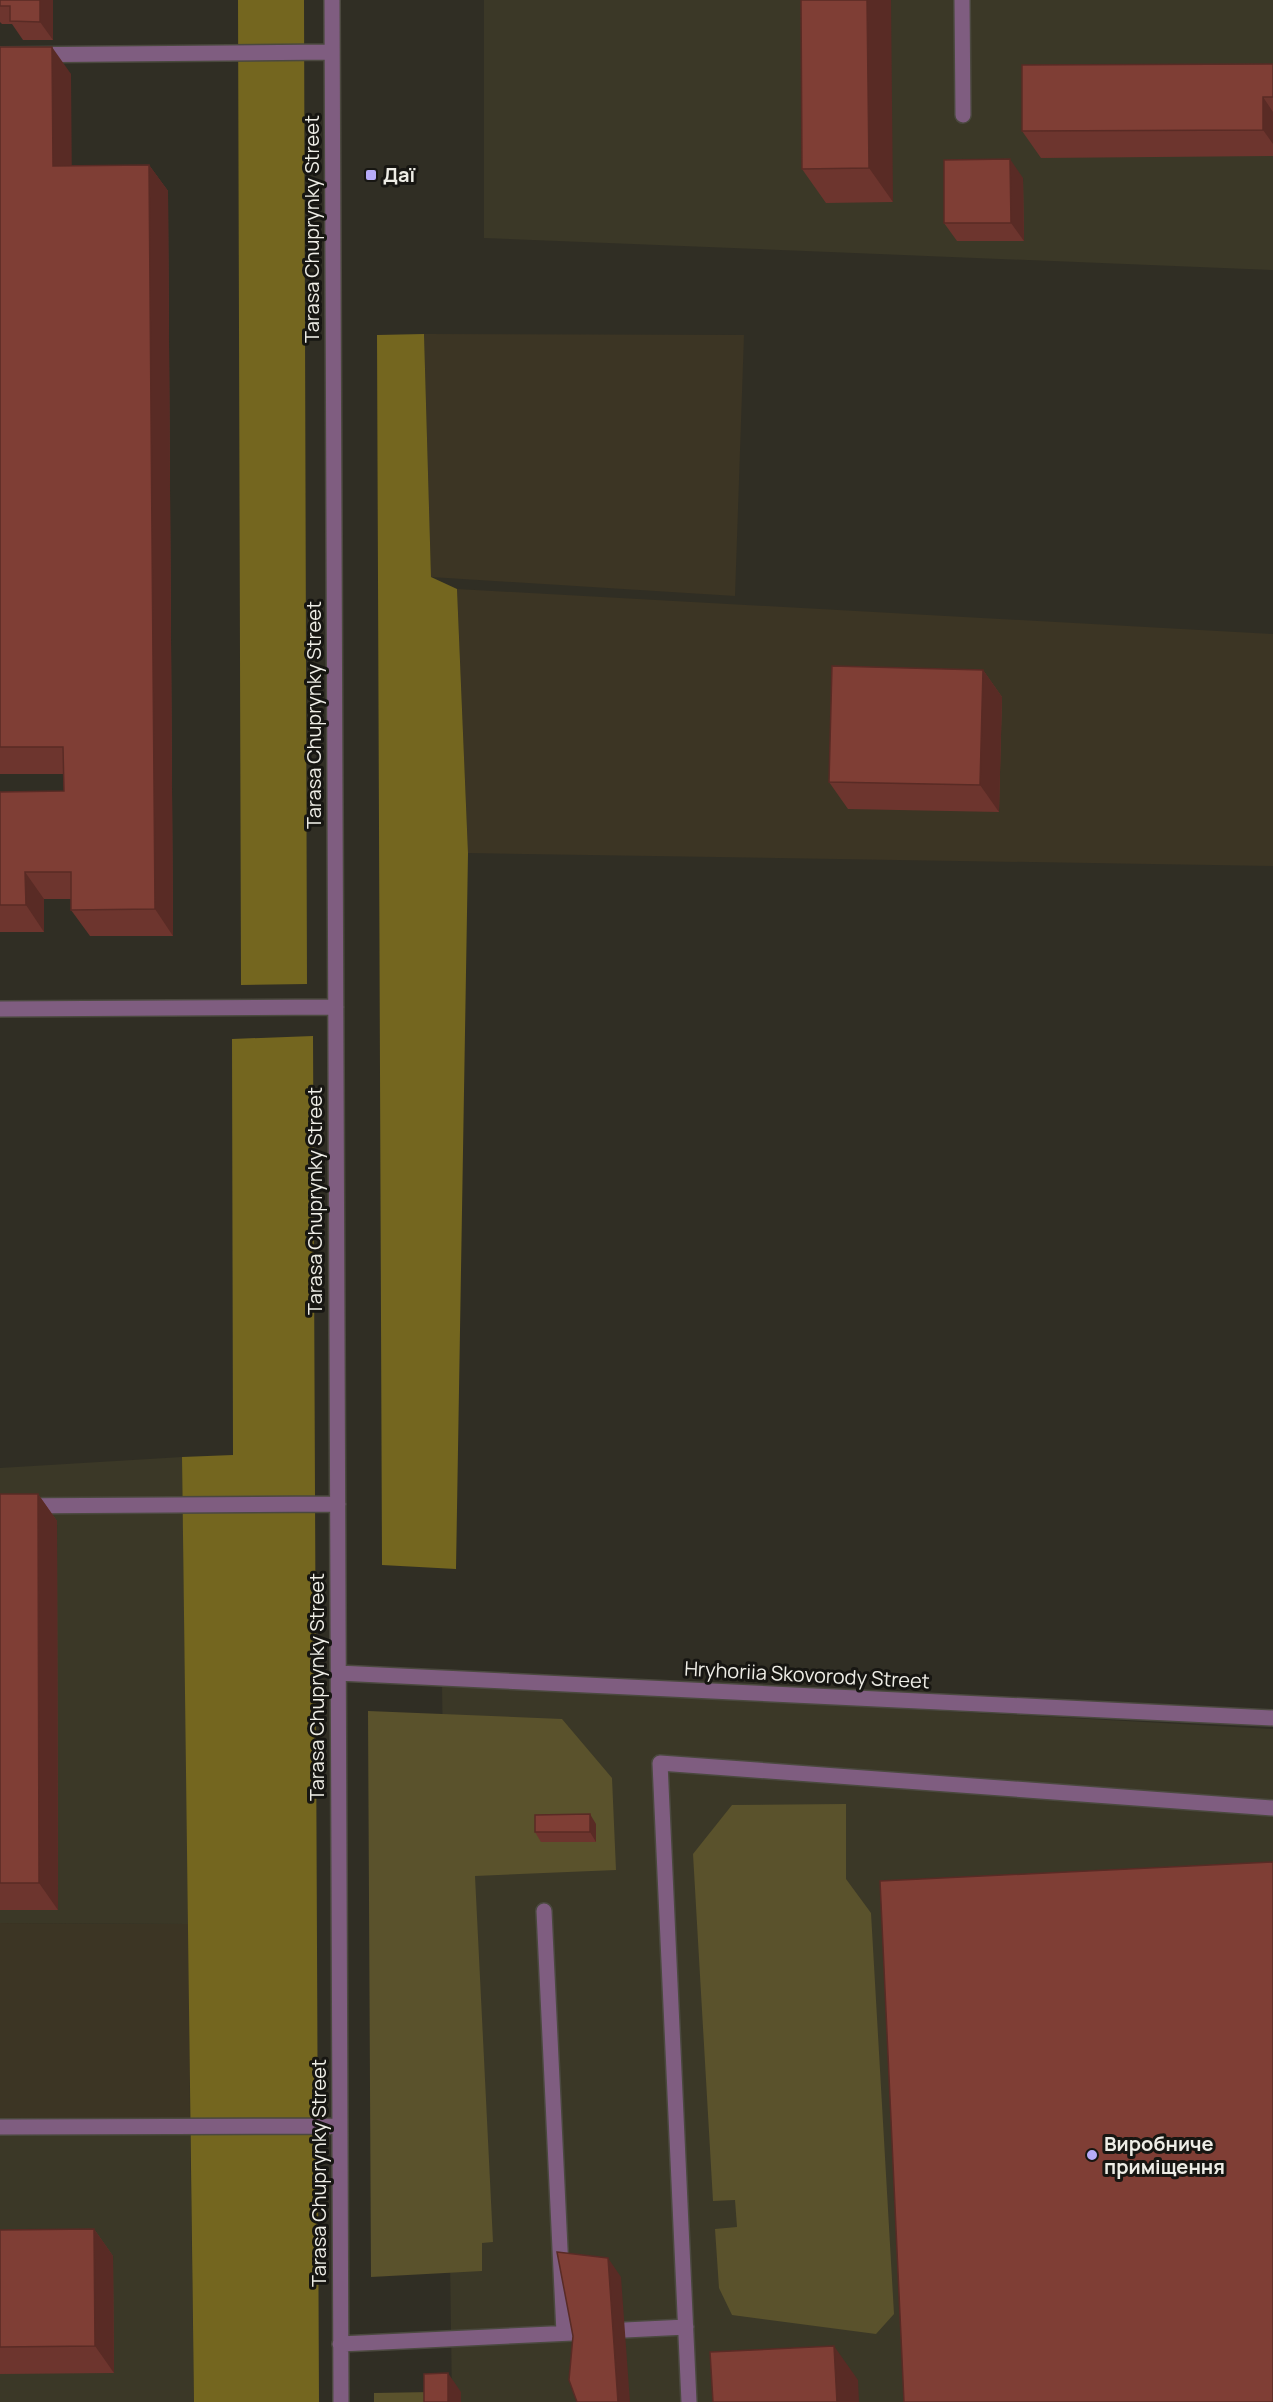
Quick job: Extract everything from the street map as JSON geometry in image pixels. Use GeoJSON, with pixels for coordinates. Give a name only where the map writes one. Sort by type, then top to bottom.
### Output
{"type":"FeatureCollection","features":[{"type":"Feature","properties":{"kind":"street","name":"Tarasa Chuprynky Street"},"geometry":{"type":"LineString","coordinates":[[332,0],[340,2402]]}},
{"type":"Feature","properties":{"kind":"street"},"geometry":{"type":"LineString","coordinates":[[962,0],[963,116]]}},
{"type":"Feature","properties":{"kind":"street"},"geometry":{"type":"LineString","coordinates":[[0,55],[332,52]]}},
{"type":"Feature","properties":{"kind":"street"},"geometry":{"type":"LineString","coordinates":[[0,1009],[336,1007]]}},
{"type":"Feature","properties":{"kind":"street"},"geometry":{"type":"LineString","coordinates":[[0,1506],[338,1504]]}},
{"type":"Feature","properties":{"kind":"street","name":"Hryhoriia Skovorody Street"},"geometry":{"type":"LineString","coordinates":[[338,1673],[1273,1719]]}},
{"type":"Feature","properties":{"kind":"street"},"geometry":{"type":"LineString","coordinates":[[689,2402],[660,1763],[1273,1808]]}},
{"type":"Feature","properties":{"kind":"street"},"geometry":{"type":"LineString","coordinates":[[544,1911],[564,2333]]}},
{"type":"Feature","properties":{"kind":"street"},"geometry":{"type":"LineString","coordinates":[[0,2127],[340,2126]]}},
{"type":"Feature","properties":{"kind":"street"},"geometry":{"type":"LineString","coordinates":[[625,2330],[686,2327]]}},
{"type":"Feature","properties":{"kind":"street"},"geometry":{"type":"LineString","coordinates":[[340,2344],[582,2332]]}},
{"type":"Feature","properties":{"kind":"shaded area"},"geometry":{"type":"Polygon","coordinates":[[[238,0],[304,0],[307,984],[241,985],[238,0]]]}},
{"type":"Feature","properties":{"kind":"shaded area"},"geometry":{"type":"Polygon","coordinates":[[[484,0],[1273,0],[1273,270],[484,238],[484,0]]]}},
{"type":"Feature","properties":{"kind":"shaded area"},"geometry":{"type":"Polygon","coordinates":[[[424,334],[744,335],[735,596],[431,577],[424,334]]]}},
{"type":"Feature","properties":{"kind":"shaded area"},"geometry":{"type":"Polygon","coordinates":[[[424,334],[431,577],[457,589],[468,853],[456,1569],[382,1565],[377,335],[424,334]]]}},
{"type":"Feature","properties":{"kind":"shaded area"},"geometry":{"type":"Polygon","coordinates":[[[457,589],[1273,634],[1273,866],[468,853],[457,589]]]}},
{"type":"Feature","properties":{"kind":"shaded area"},"geometry":{"type":"Polygon","coordinates":[[[313,1036],[319,2402],[194,2402],[182,1457],[233,1455],[232,1039],[313,1036]]]}},
{"type":"Feature","properties":{"kind":"shaded area"},"geometry":{"type":"Polygon","coordinates":[[[182,1457],[189,1924],[0,1923],[0,1468],[182,1457]]]}},
{"type":"Feature","properties":{"kind":"shaded area"},"geometry":{"type":"Polygon","coordinates":[[[442,1684],[1273,1729],[1273,2402],[452,2402],[442,1684]]]}},
{"type":"Feature","properties":{"kind":"shaded area"},"geometry":{"type":"Polygon","coordinates":[[[368,1711],[562,1719],[612,1778],[616,1870],[475,1876],[493,2242],[482,2243],[482,2271],[371,2277],[368,1711]]]}},
{"type":"Feature","properties":{"kind":"shaded area"},"geometry":{"type":"Polygon","coordinates":[[[846,1804],[846,1879],[871,1913],[894,2314],[876,2334],[732,2315],[719,2288],[715,2229],[737,2227],[735,2200],[713,2201],[693,1854],[732,1805],[846,1804]]]}},
{"type":"Feature","properties":{"kind":"shaded area"},"geometry":{"type":"Polygon","coordinates":[[[0,1923],[189,1924],[190,2125],[0,2127],[0,1923]]]}},
{"type":"Feature","properties":{"kind":"shaded area"},"geometry":{"type":"Polygon","coordinates":[[[190,2125],[194,2402],[0,2402],[0,2127],[190,2125]]]}},
{"type":"Feature","properties":{"kind":"shaded area"},"geometry":{"type":"Polygon","coordinates":[[[432,2392],[432,2402],[374,2402],[374,2393],[432,2392]]]}},
{"type":"Feature","properties":{"kind":"building"},"geometry":{"type":"Polygon","coordinates":[[[0,0],[40,0],[40,22],[10,21],[10,6],[0,6],[0,0]]]}},
{"type":"Feature","properties":{"kind":"building"},"geometry":{"type":"Polygon","coordinates":[[[801,0],[867,0],[869,168],[802,169],[801,0]]]}},
{"type":"Feature","properties":{"kind":"building"},"geometry":{"type":"Polygon","coordinates":[[[0,47],[52,47],[53,166],[149,165],[155,909],[71,910],[71,872],[25,872],[26,905],[0,905],[0,792],[64,791],[63,747],[0,747],[0,47]]]}},
{"type":"Feature","properties":{"kind":"building"},"geometry":{"type":"Polygon","coordinates":[[[1273,64],[1273,97],[1263,97],[1263,130],[1022,131],[1022,65],[1273,64]]]}},
{"type":"Feature","properties":{"kind":"building"},"geometry":{"type":"Polygon","coordinates":[[[1010,159],[1011,223],[944,223],[944,160],[1010,159]]]}},
{"type":"Feature","properties":{"kind":"building"},"geometry":{"type":"Polygon","coordinates":[[[832,666],[983,670],[980,785],[829,782],[832,666]]]}},
{"type":"Feature","properties":{"kind":"building"},"geometry":{"type":"Polygon","coordinates":[[[0,1494],[38,1494],[39,1883],[0,1883],[0,1494]]]}},
{"type":"Feature","properties":{"kind":"building"},"geometry":{"type":"Polygon","coordinates":[[[590,1814],[590,1832],[535,1832],[535,1815],[590,1814]]]}},
{"type":"Feature","properties":{"kind":"building","name":"Виробниче приміщення"},"geometry":{"type":"Polygon","coordinates":[[[1273,1862],[1273,2402],[904,2402],[880,1881],[1273,1862]]]}},
{"type":"Feature","properties":{"kind":"building"},"geometry":{"type":"Polygon","coordinates":[[[94,2229],[95,2346],[0,2347],[0,2230],[94,2229]]]}},
{"type":"Feature","properties":{"kind":"building"},"geometry":{"type":"Polygon","coordinates":[[[557,2252],[608,2258],[618,2402],[577,2402],[569,2380],[573,2336],[557,2252]]]}},
{"type":"Feature","properties":{"kind":"building"},"geometry":{"type":"Polygon","coordinates":[[[834,2346],[837,2402],[713,2402],[710,2352],[834,2346]]]}},
{"type":"Feature","properties":{"kind":"building"},"geometry":{"type":"Polygon","coordinates":[[[448,2373],[448,2402],[424,2402],[424,2374],[448,2373]]]}},
{"type":"Feature","properties":{"kind":"place","name":"Даї"},"geometry":{"type":"Point","coordinates":[371,175]}},
{"type":"Feature","properties":{"kind":"place","name":"Виробниче приміщення"},"geometry":{"type":"Point","coordinates":[1092,2155]}}]}
